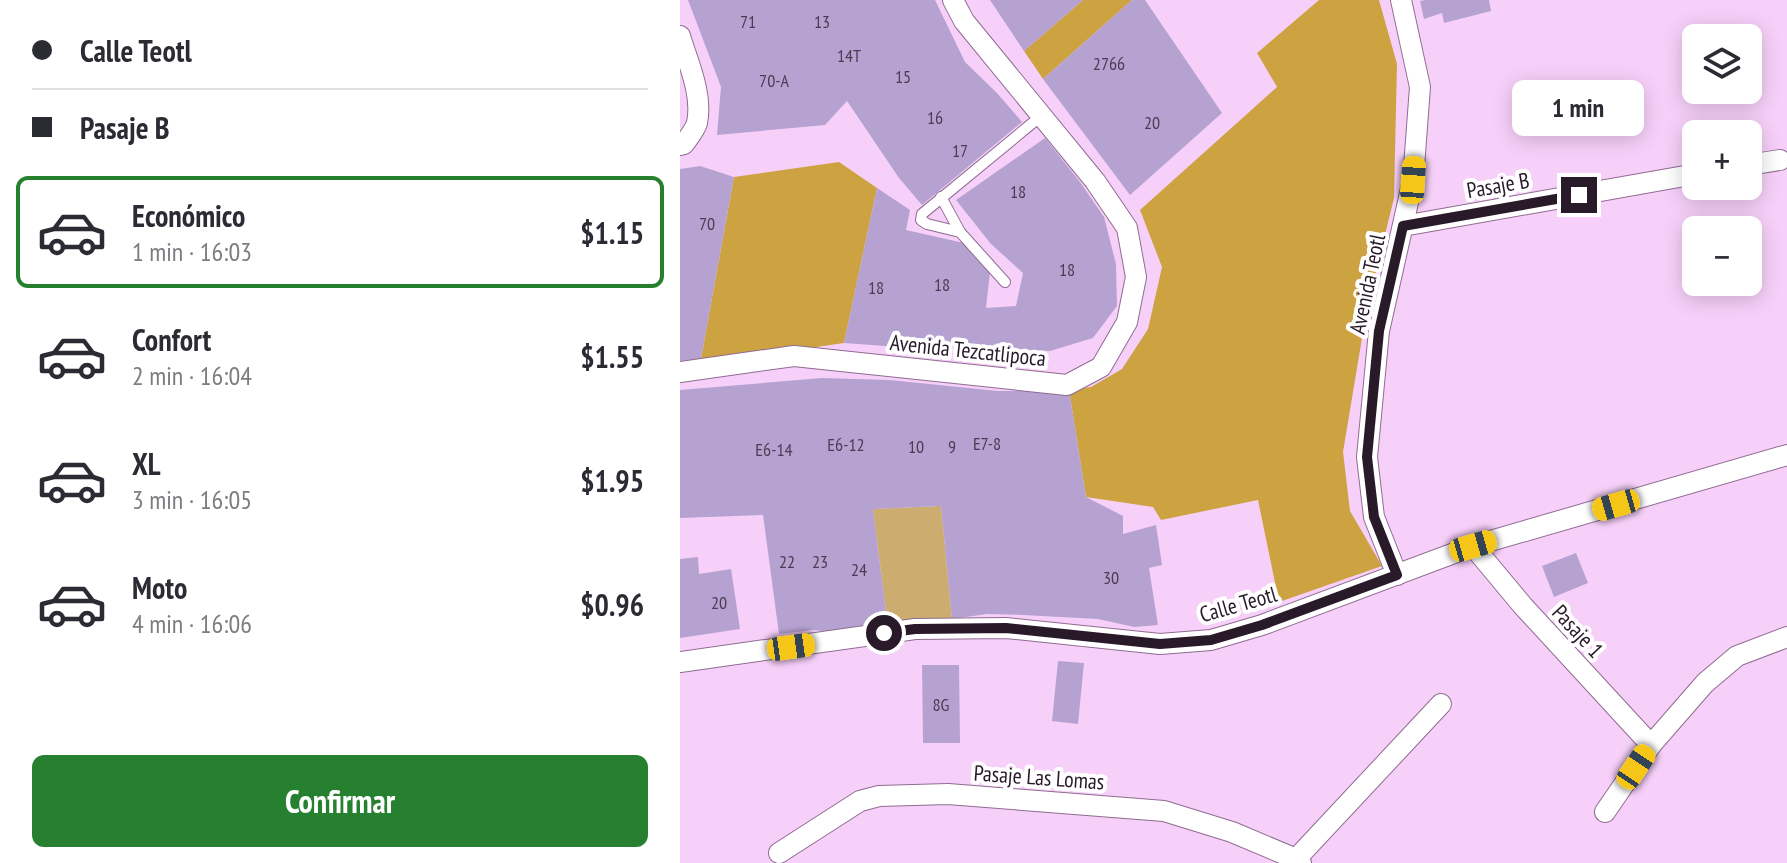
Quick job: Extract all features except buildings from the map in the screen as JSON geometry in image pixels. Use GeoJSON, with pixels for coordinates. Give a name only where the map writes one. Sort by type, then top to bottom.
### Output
{"type":"FeatureCollection","features":[{"type":"Feature","properties":{"kind":"street","name":"Avenida Tezcatlipoca"},"geometry":{"type":"LineString","coordinates":[[680,372],[794,356],[1067,385],[1101,367],[1127,322],[1136,277],[1127,228],[1095,181],[964,21],[953,0]]}},
{"type":"Feature","properties":{"kind":"street","name":"Avenida Teotl"},"geometry":{"type":"LineString","coordinates":[[1397,575],[1374,517],[1367,457],[1379,331],[1413,180],[1420,87],[1401,0]]}},
{"type":"Feature","properties":{"kind":"street"},"geometry":{"type":"LineString","coordinates":[[680,36],[695,85],[698,108],[697,125],[684,144],[680,145]]}},
{"type":"Feature","properties":{"kind":"street"},"geometry":{"type":"LineString","coordinates":[[1762,163],[1780,160]]}},
{"type":"Feature","properties":{"kind":"street","name":"Pasaje B"},"geometry":{"type":"LineString","coordinates":[[1403,226],[1682,176]]}},
{"type":"Feature","properties":{"kind":"street","name":"Calle Teotl"},"geometry":{"type":"LineString","coordinates":[[680,662],[915,629],[1006,628],[1160,644],[1211,640],[1262,625],[1473,546],[1787,455]]}},
{"type":"Feature","properties":{"kind":"street","name":"Pasaje 1"},"geometry":{"type":"LineString","coordinates":[[1473,546],[1523,606],[1651,745]]}},
{"type":"Feature","properties":{"kind":"street"},"geometry":{"type":"LineString","coordinates":[[1605,812],[1651,745],[1705,683],[1737,656],[1787,637]]}},
{"type":"Feature","properties":{"kind":"street"},"geometry":{"type":"LineString","coordinates":[[1297,862],[1441,704]]}},
{"type":"Feature","properties":{"kind":"street","name":"Pasaje Las Lomas"},"geometry":{"type":"LineString","coordinates":[[779,853],[860,801],[879,796],[948,794],[1164,811],[1232,832],[1297,862]]}},
{"type":"Feature","properties":{"kind":"lane"},"geometry":{"type":"LineString","coordinates":[[960,232],[927,224],[921,220],[922,214],[1041,116]]}},
{"type":"Feature","properties":{"kind":"lane"},"geometry":{"type":"LineString","coordinates":[[941,197],[960,232],[1005,282]]}},
{"type":"Feature","properties":{"kind":"shaded area"},"geometry":{"type":"Polygon","coordinates":[[[1083,0],[1132,0],[1043,79],[1024,51],[1083,0]]]}},
{"type":"Feature","properties":{"kind":"shaded area"},"geometry":{"type":"Polygon","coordinates":[[[1319,0],[1379,0],[1397,64],[1394,198],[1367,308],[1343,452],[1350,511],[1382,566],[1279,602],[1258,500],[1161,520],[1153,507],[1086,497],[1069,390],[1091,387],[1122,369],[1148,329],[1162,267],[1140,210],[1277,87],[1257,53],[1319,0]]]}},
{"type":"Feature","properties":{"kind":"shaded area"},"geometry":{"type":"Polygon","coordinates":[[[839,162],[877,188],[844,343],[700,364],[734,177],[839,162]]]}},
{"type":"Feature","properties":{"kind":"shaded area"},"geometry":{"type":"Polygon","coordinates":[[[941,506],[952,619],[888,628],[873,509],[941,506]]]}},
{"type":"Feature","properties":{"kind":"route"},"geometry":{"type":"LineString","coordinates":[[884,633],[915,629],[1006,628],[1160,644],[1211,640],[1262,625],[1397,575],[1374,517],[1367,457],[1379,331],[1403,226],[1579,195]]}}]}
